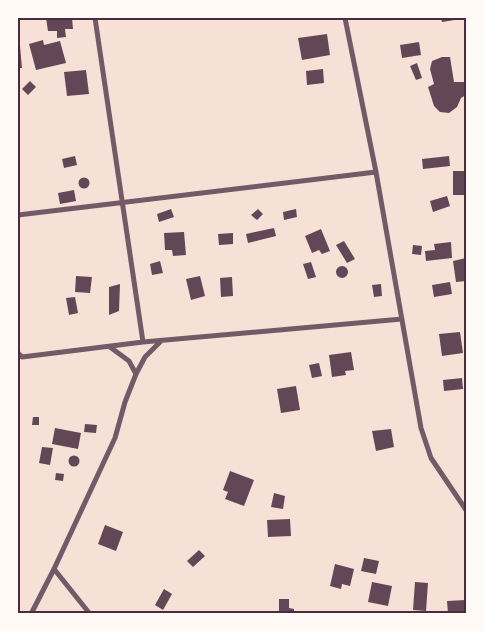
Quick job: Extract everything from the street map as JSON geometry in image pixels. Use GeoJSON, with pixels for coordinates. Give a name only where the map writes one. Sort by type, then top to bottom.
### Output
{"type":"FeatureCollection","features":[{"type":"Feature","properties":{"kind":"street"},"geometry":{"type":"LineString","coordinates":[[95,18],[143,342]]}},
{"type":"Feature","properties":{"kind":"street"},"geometry":{"type":"LineString","coordinates":[[345,18],[376,172],[421,428],[431,458],[466,510]]}},
{"type":"Feature","properties":{"kind":"street"},"geometry":{"type":"LineString","coordinates":[[18,215],[376,172]]}},
{"type":"Feature","properties":{"kind":"street"},"geometry":{"type":"LineString","coordinates":[[18,353],[22,357],[161,340],[402,319]]}},
{"type":"Feature","properties":{"kind":"street"},"geometry":{"type":"LineString","coordinates":[[31,614],[115,438],[125,402],[136,374],[145,357],[161,340]]}},
{"type":"Feature","properties":{"kind":"street"},"geometry":{"type":"LineString","coordinates":[[109,346],[129,361],[136,374]]}},
{"type":"Feature","properties":{"kind":"street"},"geometry":{"type":"LineString","coordinates":[[54,569],[90,614]]}},
{"type":"Feature","properties":{"kind":"building"},"geometry":{"type":"Polygon","coordinates":[[[46,18],[72,18],[73,29],[65,29],[66,37],[57,38],[57,31],[48,31],[46,18]]]}},
{"type":"Feature","properties":{"kind":"building"},"geometry":{"type":"Polygon","coordinates":[[[441,18],[461,18],[461,19],[442,22],[441,18]]]}},
{"type":"Feature","properties":{"kind":"building"},"geometry":{"type":"Polygon","coordinates":[[[327,34],[330,55],[302,60],[298,38],[327,34]]]}},
{"type":"Feature","properties":{"kind":"building"},"geometry":{"type":"Polygon","coordinates":[[[43,40],[44,45],[60,41],[66,63],[36,70],[29,44],[43,40]]]}},
{"type":"Feature","properties":{"kind":"building"},"geometry":{"type":"Polygon","coordinates":[[[419,42],[421,55],[402,58],[400,45],[419,42]]]}},
{"type":"Feature","properties":{"kind":"building"},"geometry":{"type":"Polygon","coordinates":[[[18,46],[20,46],[22,68],[18,68],[18,46]]]}},
{"type":"Feature","properties":{"kind":"building"},"geometry":{"type":"Polygon","coordinates":[[[442,57],[450,57],[454,82],[466,82],[466,95],[461,98],[457,107],[449,113],[440,112],[434,106],[428,87],[434,84],[430,69],[432,61],[442,57]]]}},
{"type":"Feature","properties":{"kind":"building"},"geometry":{"type":"Polygon","coordinates":[[[417,63],[422,78],[416,80],[410,66],[417,63]]]}},
{"type":"Feature","properties":{"kind":"building"},"geometry":{"type":"Polygon","coordinates":[[[323,69],[324,83],[307,85],[306,71],[323,69]]]}},
{"type":"Feature","properties":{"kind":"building"},"geometry":{"type":"Polygon","coordinates":[[[86,70],[89,94],[67,96],[64,72],[86,70]]]}},
{"type":"Feature","properties":{"kind":"building"},"geometry":{"type":"Polygon","coordinates":[[[30,81],[36,87],[28,95],[22,89],[30,81]]]}},
{"type":"Feature","properties":{"kind":"building"},"geometry":{"type":"Polygon","coordinates":[[[75,156],[77,165],[64,168],[62,159],[75,156]]]}},
{"type":"Feature","properties":{"kind":"building"},"geometry":{"type":"Polygon","coordinates":[[[449,156],[450,166],[423,169],[422,159],[449,156]]]}},
{"type":"Feature","properties":{"kind":"building"},"geometry":{"type":"Polygon","coordinates":[[[453,171],[466,171],[466,195],[453,195],[453,171]]]}},
{"type":"Feature","properties":{"kind":"building"},"geometry":{"type":"Polygon","coordinates":[[[84,177],[90,183],[84,189],[78,183],[84,177]]]}},
{"type":"Feature","properties":{"kind":"building"},"geometry":{"type":"Polygon","coordinates":[[[74,190],[76,201],[60,204],[58,193],[74,190]]]}},
{"type":"Feature","properties":{"kind":"building"},"geometry":{"type":"Polygon","coordinates":[[[447,196],[450,206],[433,212],[430,201],[447,196]]]}},
{"type":"Feature","properties":{"kind":"building"},"geometry":{"type":"Polygon","coordinates":[[[171,209],[174,217],[159,222],[157,214],[171,209]]]}},
{"type":"Feature","properties":{"kind":"building"},"geometry":{"type":"Polygon","coordinates":[[[258,209],[263,214],[257,220],[251,215],[258,209]]]}},
{"type":"Feature","properties":{"kind":"building"},"geometry":{"type":"Polygon","coordinates":[[[296,209],[297,217],[284,220],[283,212],[296,209]]]}},
{"type":"Feature","properties":{"kind":"building"},"geometry":{"type":"Polygon","coordinates":[[[274,228],[276,236],[248,243],[246,234],[274,228]]]}},
{"type":"Feature","properties":{"kind":"building"},"geometry":{"type":"Polygon","coordinates":[[[321,229],[330,251],[322,254],[319,250],[312,253],[305,236],[321,229]]]}},
{"type":"Feature","properties":{"kind":"building"},"geometry":{"type":"Polygon","coordinates":[[[184,232],[186,255],[173,256],[172,250],[165,250],[164,233],[184,232]]]}},
{"type":"Feature","properties":{"kind":"building"},"geometry":{"type":"Polygon","coordinates":[[[233,233],[233,244],[219,245],[218,234],[233,233]]]}},
{"type":"Feature","properties":{"kind":"building"},"geometry":{"type":"Polygon","coordinates":[[[344,241],[355,259],[347,263],[336,245],[344,241]]]}},
{"type":"Feature","properties":{"kind":"building"},"geometry":{"type":"Polygon","coordinates":[[[451,242],[452,258],[426,261],[425,251],[435,250],[434,244],[451,242]]]}},
{"type":"Feature","properties":{"kind":"building"},"geometry":{"type":"Polygon","coordinates":[[[413,245],[422,246],[421,255],[412,254],[413,245]]]}},
{"type":"Feature","properties":{"kind":"building"},"geometry":{"type":"Polygon","coordinates":[[[466,258],[466,281],[456,282],[453,261],[466,258]]]}},
{"type":"Feature","properties":{"kind":"building"},"geometry":{"type":"Polygon","coordinates":[[[160,261],[163,273],[152,275],[150,264],[160,261]]]}},
{"type":"Feature","properties":{"kind":"building"},"geometry":{"type":"Polygon","coordinates":[[[311,262],[316,277],[308,279],[303,264],[311,262]]]}},
{"type":"Feature","properties":{"kind":"building"},"geometry":{"type":"Polygon","coordinates":[[[340,266],[344,266],[348,272],[344,278],[340,278],[336,274],[336,270],[340,266]]]}},
{"type":"Feature","properties":{"kind":"building"},"geometry":{"type":"Polygon","coordinates":[[[76,276],[92,277],[90,293],[75,292],[76,276]]]}},
{"type":"Feature","properties":{"kind":"building"},"geometry":{"type":"Polygon","coordinates":[[[200,276],[205,296],[191,300],[186,279],[200,276]]]}},
{"type":"Feature","properties":{"kind":"building"},"geometry":{"type":"Polygon","coordinates":[[[232,277],[233,296],[221,297],[220,278],[232,277]]]}},
{"type":"Feature","properties":{"kind":"building"},"geometry":{"type":"Polygon","coordinates":[[[450,282],[452,294],[434,297],[432,285],[450,282]]]}},
{"type":"Feature","properties":{"kind":"building"},"geometry":{"type":"Polygon","coordinates":[[[120,284],[119,311],[109,315],[109,287],[120,284]]]}},
{"type":"Feature","properties":{"kind":"building"},"geometry":{"type":"Polygon","coordinates":[[[381,284],[382,296],[374,297],[372,285],[381,284]]]}},
{"type":"Feature","properties":{"kind":"building"},"geometry":{"type":"Polygon","coordinates":[[[75,297],[78,313],[69,315],[66,298],[75,297]]]}},
{"type":"Feature","properties":{"kind":"building"},"geometry":{"type":"Polygon","coordinates":[[[460,332],[463,353],[442,356],[439,334],[460,332]]]}},
{"type":"Feature","properties":{"kind":"building"},"geometry":{"type":"Polygon","coordinates":[[[351,352],[354,370],[345,371],[346,375],[332,377],[329,355],[351,352]]]}},
{"type":"Feature","properties":{"kind":"building"},"geometry":{"type":"Polygon","coordinates":[[[319,363],[322,376],[312,378],[309,365],[319,363]]]}},
{"type":"Feature","properties":{"kind":"building"},"geometry":{"type":"Polygon","coordinates":[[[462,378],[463,389],[444,391],[443,380],[462,378]]]}},
{"type":"Feature","properties":{"kind":"building"},"geometry":{"type":"Polygon","coordinates":[[[296,386],[300,410],[281,413],[277,389],[296,386]]]}},
{"type":"Feature","properties":{"kind":"building"},"geometry":{"type":"Polygon","coordinates":[[[33,417],[39,417],[39,425],[32,425],[33,417]]]}},
{"type":"Feature","properties":{"kind":"building"},"geometry":{"type":"Polygon","coordinates":[[[85,424],[97,425],[96,433],[84,432],[85,424]]]}},
{"type":"Feature","properties":{"kind":"building"},"geometry":{"type":"Polygon","coordinates":[[[55,428],[81,433],[78,449],[52,444],[55,428]]]}},
{"type":"Feature","properties":{"kind":"building"},"geometry":{"type":"Polygon","coordinates":[[[391,429],[394,447],[376,451],[372,431],[391,429]]]}},
{"type":"Feature","properties":{"kind":"building"},"geometry":{"type":"Polygon","coordinates":[[[42,447],[53,448],[50,465],[39,463],[42,447]]]}},
{"type":"Feature","properties":{"kind":"building"},"geometry":{"type":"Polygon","coordinates":[[[74,455],[80,461],[74,467],[68,461],[74,455]]]}},
{"type":"Feature","properties":{"kind":"building"},"geometry":{"type":"Polygon","coordinates":[[[230,471],[254,480],[244,506],[225,499],[228,492],[223,490],[230,471]]]}},
{"type":"Feature","properties":{"kind":"building"},"geometry":{"type":"Polygon","coordinates":[[[56,473],[64,474],[63,481],[55,480],[56,473]]]}},
{"type":"Feature","properties":{"kind":"building"},"geometry":{"type":"Polygon","coordinates":[[[274,493],[285,496],[283,509],[271,507],[274,493]]]}},
{"type":"Feature","properties":{"kind":"building"},"geometry":{"type":"Polygon","coordinates":[[[290,519],[291,536],[268,537],[267,520],[290,519]]]}},
{"type":"Feature","properties":{"kind":"building"},"geometry":{"type":"Polygon","coordinates":[[[105,525],[123,532],[116,551],[98,544],[105,525]]]}},
{"type":"Feature","properties":{"kind":"building"},"geometry":{"type":"Polygon","coordinates":[[[199,550],[205,556],[193,567],[187,561],[199,550]]]}},
{"type":"Feature","properties":{"kind":"building"},"geometry":{"type":"Polygon","coordinates":[[[364,558],[379,561],[376,574],[361,571],[364,558]]]}},
{"type":"Feature","properties":{"kind":"building"},"geometry":{"type":"Polygon","coordinates":[[[335,564],[354,569],[350,586],[342,584],[341,589],[330,586],[335,564]]]}},
{"type":"Feature","properties":{"kind":"building"},"geometry":{"type":"Polygon","coordinates":[[[372,582],[392,586],[388,606],[368,602],[372,582]]]}},
{"type":"Feature","properties":{"kind":"building"},"geometry":{"type":"Polygon","coordinates":[[[415,582],[428,583],[426,611],[413,610],[415,582]]]}},
{"type":"Feature","properties":{"kind":"building"},"geometry":{"type":"Polygon","coordinates":[[[164,589],[172,594],[163,610],[155,605],[164,589]]]}},
{"type":"Feature","properties":{"kind":"building"},"geometry":{"type":"Polygon","coordinates":[[[279,599],[289,599],[289,608],[294,609],[294,614],[283,614],[283,611],[279,611],[279,599]]]}},
{"type":"Feature","properties":{"kind":"building"},"geometry":{"type":"Polygon","coordinates":[[[466,600],[466,614],[448,614],[447,601],[466,600]]]}}]}
